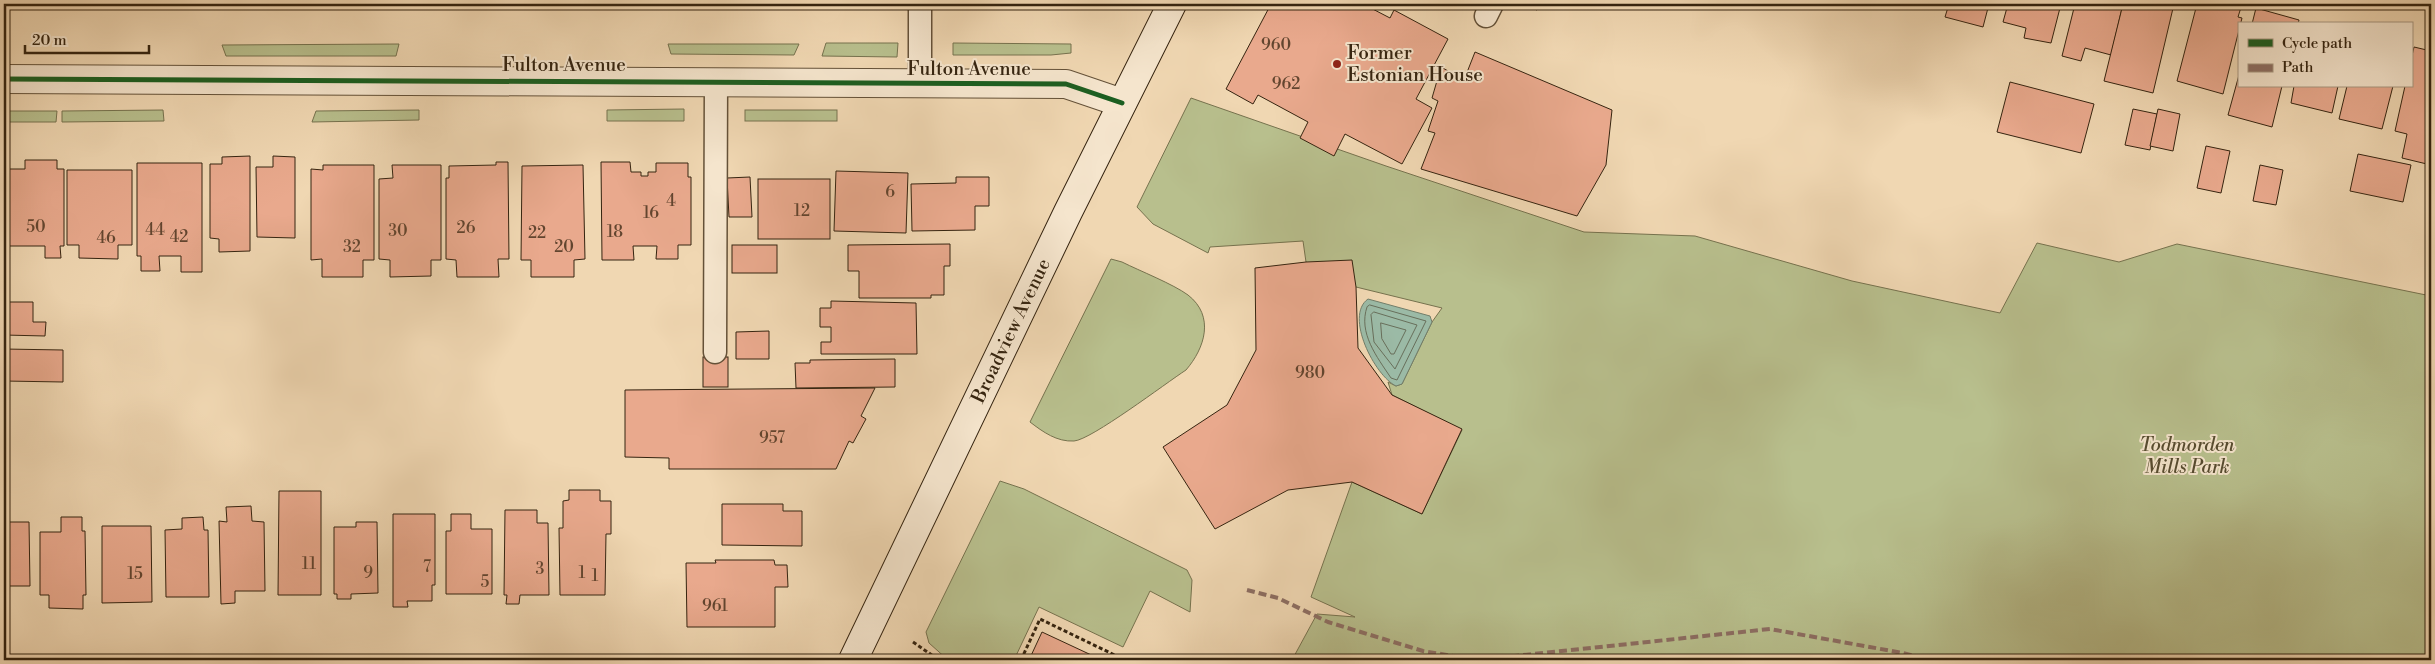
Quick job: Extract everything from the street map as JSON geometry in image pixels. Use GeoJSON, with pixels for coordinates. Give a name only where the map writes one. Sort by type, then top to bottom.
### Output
{"type":"FeatureCollection","features":[{"type":"Feature","properties":{"kind":"street","name":"Broadview Avenue"},"geometry":{"type":"LineString","coordinates":[[853,660],[1122,103],[1172,4]]}},
{"type":"Feature","properties":{"kind":"street","name":"Fulton Avenue"},"geometry":{"type":"LineString","coordinates":[[4,79],[1066,84],[1122,103]]}},
{"type":"Feature","properties":{"kind":"lane"},"geometry":{"type":"LineString","coordinates":[[920,4],[920,83]]}},
{"type":"Feature","properties":{"kind":"lane"},"geometry":{"type":"LineString","coordinates":[[715,352],[716,81]]}},
{"type":"Feature","properties":{"kind":"path"},"geometry":{"type":"LineString","coordinates":[[1021,660],[1040,619],[1124,660]]}},
{"type":"Feature","properties":{"kind":"path"},"geometry":{"type":"LineString","coordinates":[[913,642],[939,660]]}},
{"type":"Feature","properties":{"kind":"green space"},"geometry":{"type":"Polygon","coordinates":[[[826,43],[898,43],[897,57],[822,56],[826,43]]]}},
{"type":"Feature","properties":{"kind":"green space"},"geometry":{"type":"Polygon","coordinates":[[[953,43],[1071,44],[1071,53],[1051,55],[953,55],[953,43]]]}},
{"type":"Feature","properties":{"kind":"green space"},"geometry":{"type":"Polygon","coordinates":[[[399,44],[396,56],[226,56],[222,45],[399,44]]]}},
{"type":"Feature","properties":{"kind":"green space"},"geometry":{"type":"Polygon","coordinates":[[[668,44],[799,44],[794,55],[671,54],[668,44]]]}},
{"type":"Feature","properties":{"kind":"green space","name":"Todmorden Mills Park"},"geometry":{"type":"Polygon","coordinates":[[[1191,98],[1584,232],[1695,236],[1852,281],[2000,313],[2037,243],[2119,262],[2177,244],[2431,296],[2431,660],[1292,660],[1317,614],[1355,617],[1311,597],[1352,482],[1422,514],[1462,430],[1392,395],[1388,382],[1396,386],[1402,384],[1432,322],[1442,308],[1356,287],[1306,262],[1303,241],[1210,247],[1208,253],[1153,224],[1137,207],[1191,98]]]}},
{"type":"Feature","properties":{"kind":"green space"},"geometry":{"type":"Polygon","coordinates":[[[684,109],[684,121],[607,121],[607,110],[684,109]]]}},
{"type":"Feature","properties":{"kind":"green space"},"geometry":{"type":"Polygon","coordinates":[[[163,110],[164,121],[62,122],[62,111],[163,110]]]}},
{"type":"Feature","properties":{"kind":"green space"},"geometry":{"type":"Polygon","coordinates":[[[419,110],[419,120],[312,122],[316,111],[419,110]]]}},
{"type":"Feature","properties":{"kind":"green space"},"geometry":{"type":"Polygon","coordinates":[[[745,110],[837,110],[837,121],[745,121],[745,110]]]}},
{"type":"Feature","properties":{"kind":"green space"},"geometry":{"type":"Polygon","coordinates":[[[4,111],[57,111],[56,122],[4,122],[4,111]]]}},
{"type":"Feature","properties":{"kind":"green space"},"geometry":{"type":"Polygon","coordinates":[[[1111,259],[1122,262],[1174,286],[1188,295],[1202,312],[1204,332],[1202,342],[1193,361],[1186,370],[1112,422],[1083,438],[1074,441],[1062,440],[1045,433],[1030,422],[1111,259]]]}},
{"type":"Feature","properties":{"kind":"green space"},"geometry":{"type":"Polygon","coordinates":[[[1000,481],[1024,489],[1187,570],[1192,580],[1190,612],[1150,591],[1123,647],[1039,607],[1014,660],[948,660],[929,643],[926,632],[1000,481]]]}},
{"type":"Feature","properties":{"kind":"water"},"geometry":{"type":"Polygon","coordinates":[[[1368,299],[1430,316],[1432,322],[1402,384],[1396,386],[1379,371],[1365,345],[1359,318],[1361,307],[1368,299]]]}},
{"type":"Feature","properties":{"kind":"building","name":"Former Estonian House"},"geometry":{"type":"Polygon","coordinates":[[[1271,4],[1363,4],[1390,18],[1394,10],[1448,39],[1416,99],[1432,108],[1402,164],[1345,134],[1334,156],[1300,138],[1308,122],[1258,95],[1253,104],[1226,89],[1271,4]]]}},
{"type":"Feature","properties":{"kind":"building"},"geometry":{"type":"Polygon","coordinates":[[[1520,4],[1540,4],[1537,10],[1520,4]]]}},
{"type":"Feature","properties":{"kind":"building"},"geometry":{"type":"Polygon","coordinates":[[[1949,4],[1989,4],[1983,27],[1945,17],[1949,4]]]}},
{"type":"Feature","properties":{"kind":"building"},"geometry":{"type":"Polygon","coordinates":[[[2008,4],[2061,4],[2051,43],[2024,38],[2026,28],[2003,22],[2008,4]]]}},
{"type":"Feature","properties":{"kind":"building"},"geometry":{"type":"Polygon","coordinates":[[[2075,4],[2123,4],[2111,55],[2085,48],[2081,61],[2062,56],[2075,4]]]}},
{"type":"Feature","properties":{"kind":"building"},"geometry":{"type":"Polygon","coordinates":[[[2123,4],[2174,4],[2153,93],[2104,81],[2123,4]]]}},
{"type":"Feature","properties":{"kind":"building"},"geometry":{"type":"Polygon","coordinates":[[[2197,4],[2242,4],[2238,17],[2242,18],[2241,22],[2238,22],[2238,34],[2223,94],[2177,81],[2197,4]]]}},
{"type":"Feature","properties":{"kind":"building"},"geometry":{"type":"Polygon","coordinates":[[[2256,8],[2299,20],[2298,22],[2252,22],[2256,8]]]}},
{"type":"Feature","properties":{"kind":"building"},"geometry":{"type":"Polygon","coordinates":[[[2414,47],[2431,51],[2431,165],[2402,158],[2407,134],[2395,131],[2405,88],[2412,88],[2412,56],[2414,47]]]}},
{"type":"Feature","properties":{"kind":"building"},"geometry":{"type":"Polygon","coordinates":[[[1475,52],[1612,110],[1606,165],[1577,216],[1421,169],[1435,133],[1428,131],[1438,101],[1432,98],[1441,67],[1464,80],[1475,52]]]}},
{"type":"Feature","properties":{"kind":"building"},"geometry":{"type":"Polygon","coordinates":[[[2238,79],[2238,88],[2282,88],[2272,127],[2228,115],[2238,79]]]}},
{"type":"Feature","properties":{"kind":"building"},"geometry":{"type":"Polygon","coordinates":[[[2010,82],[2094,104],[2081,153],[1997,132],[2010,82]]]}},
{"type":"Feature","properties":{"kind":"building"},"geometry":{"type":"Polygon","coordinates":[[[2294,88],[2338,88],[2332,113],[2291,103],[2294,88]]]}},
{"type":"Feature","properties":{"kind":"building"},"geometry":{"type":"Polygon","coordinates":[[[2347,88],[2392,88],[2382,129],[2339,119],[2347,88]]]}},
{"type":"Feature","properties":{"kind":"building"},"geometry":{"type":"Polygon","coordinates":[[[2133,109],[2157,114],[2150,150],[2125,145],[2133,109]]]}},
{"type":"Feature","properties":{"kind":"building"},"geometry":{"type":"Polygon","coordinates":[[[2158,109],[2180,114],[2173,151],[2150,146],[2158,109]]]}},
{"type":"Feature","properties":{"kind":"building"},"geometry":{"type":"Polygon","coordinates":[[[2206,146],[2230,151],[2221,193],[2197,188],[2206,146]]]}},
{"type":"Feature","properties":{"kind":"building"},"geometry":{"type":"Polygon","coordinates":[[[2358,154],[2411,165],[2403,202],[2350,191],[2358,154]]]}},
{"type":"Feature","properties":{"kind":"building"},"geometry":{"type":"Polygon","coordinates":[[[250,156],[250,251],[219,252],[219,239],[210,238],[210,164],[222,164],[222,157],[250,156]]]}},
{"type":"Feature","properties":{"kind":"building"},"geometry":{"type":"Polygon","coordinates":[[[273,156],[295,157],[295,238],[257,237],[256,167],[273,167],[273,156]]]}},
{"type":"Feature","properties":{"kind":"building"},"geometry":{"type":"Polygon","coordinates":[[[25,160],[57,160],[57,169],[64,169],[64,246],[60,246],[61,258],[45,258],[45,246],[4,246],[4,169],[25,169],[25,160]]]}},
{"type":"Feature","properties":{"kind":"building"},"geometry":{"type":"Polygon","coordinates":[[[496,162],[508,162],[509,259],[498,259],[499,277],[457,277],[456,260],[446,259],[446,178],[449,178],[449,166],[496,165],[496,162]]]}},
{"type":"Feature","properties":{"kind":"building"},"geometry":{"type":"Polygon","coordinates":[[[601,162],[630,162],[631,172],[641,172],[641,176],[648,176],[648,172],[656,172],[656,163],[688,163],[688,177],[691,177],[691,245],[678,245],[678,259],[656,259],[657,246],[633,246],[634,260],[602,260],[601,162]]]}},
{"type":"Feature","properties":{"kind":"building"},"geometry":{"type":"Polygon","coordinates":[[[137,163],[202,163],[202,272],[181,272],[181,256],[159,256],[160,271],[141,271],[141,256],[137,256],[137,163]]]}},
{"type":"Feature","properties":{"kind":"building"},"geometry":{"type":"Polygon","coordinates":[[[323,165],[374,165],[374,260],[363,260],[363,277],[322,277],[322,259],[311,260],[311,169],[323,170],[323,165]]]}},
{"type":"Feature","properties":{"kind":"building"},"geometry":{"type":"Polygon","coordinates":[[[392,165],[441,165],[441,260],[431,260],[431,276],[390,277],[390,260],[379,259],[379,179],[393,178],[392,165]]]}},
{"type":"Feature","properties":{"kind":"building"},"geometry":{"type":"Polygon","coordinates":[[[583,165],[585,259],[574,260],[574,277],[531,277],[531,260],[521,260],[522,166],[583,165]]]}},
{"type":"Feature","properties":{"kind":"building"},"geometry":{"type":"Polygon","coordinates":[[[2260,165],[2283,170],[2276,205],[2253,201],[2260,165]]]}},
{"type":"Feature","properties":{"kind":"building"},"geometry":{"type":"Polygon","coordinates":[[[67,170],[132,170],[132,245],[118,245],[118,259],[79,258],[79,245],[67,245],[67,170]]]}},
{"type":"Feature","properties":{"kind":"building"},"geometry":{"type":"Polygon","coordinates":[[[836,171],[908,173],[906,233],[834,231],[836,171]]]}},
{"type":"Feature","properties":{"kind":"building"},"geometry":{"type":"Polygon","coordinates":[[[750,177],[752,217],[729,217],[727,178],[750,177]]]}},
{"type":"Feature","properties":{"kind":"building"},"geometry":{"type":"Polygon","coordinates":[[[956,177],[989,177],[989,206],[975,206],[975,230],[912,231],[911,184],[956,183],[956,177]]]}},
{"type":"Feature","properties":{"kind":"building"},"geometry":{"type":"Polygon","coordinates":[[[758,179],[830,179],[830,239],[758,239],[758,179]]]}},
{"type":"Feature","properties":{"kind":"building"},"geometry":{"type":"Polygon","coordinates":[[[950,244],[950,266],[944,266],[944,295],[931,295],[931,298],[859,298],[859,271],[848,271],[848,245],[950,244]]]}},
{"type":"Feature","properties":{"kind":"building"},"geometry":{"type":"Polygon","coordinates":[[[732,245],[777,245],[777,273],[732,273],[732,245]]]}},
{"type":"Feature","properties":{"kind":"building"},"geometry":{"type":"Polygon","coordinates":[[[1352,260],[1356,287],[1358,348],[1392,395],[1462,429],[1422,514],[1352,482],[1288,490],[1215,529],[1163,447],[1227,405],[1256,350],[1255,268],[1306,262],[1352,260]]]}},
{"type":"Feature","properties":{"kind":"building"},"geometry":{"type":"Polygon","coordinates":[[[831,301],[916,303],[917,354],[821,354],[821,342],[831,342],[831,327],[820,327],[820,308],[831,308],[831,301]]]}},
{"type":"Feature","properties":{"kind":"building"},"geometry":{"type":"Polygon","coordinates":[[[4,302],[33,302],[33,322],[46,322],[45,336],[4,335],[4,302]]]}},
{"type":"Feature","properties":{"kind":"building"},"geometry":{"type":"Polygon","coordinates":[[[769,331],[769,359],[736,359],[736,332],[769,331]]]}},
{"type":"Feature","properties":{"kind":"building"},"geometry":{"type":"Polygon","coordinates":[[[4,349],[63,350],[63,382],[4,381],[4,349]]]}},
{"type":"Feature","properties":{"kind":"building"},"geometry":{"type":"Polygon","coordinates":[[[703,357],[728,357],[728,387],[703,387],[703,357]]]}},
{"type":"Feature","properties":{"kind":"building"},"geometry":{"type":"Polygon","coordinates":[[[895,359],[895,387],[796,388],[795,363],[810,363],[810,360],[895,359]]]}},
{"type":"Feature","properties":{"kind":"building"},"geometry":{"type":"Polygon","coordinates":[[[875,388],[861,416],[866,419],[853,443],[849,441],[836,469],[669,469],[669,458],[625,457],[625,390],[875,388]]]}},
{"type":"Feature","properties":{"kind":"building"},"geometry":{"type":"Polygon","coordinates":[[[569,490],[600,490],[600,501],[611,501],[611,534],[606,534],[605,595],[560,595],[559,528],[563,528],[563,501],[569,500],[569,490]]]}},
{"type":"Feature","properties":{"kind":"building"},"geometry":{"type":"Polygon","coordinates":[[[279,491],[321,491],[321,595],[278,595],[279,491]]]}},
{"type":"Feature","properties":{"kind":"building"},"geometry":{"type":"Polygon","coordinates":[[[722,504],[783,504],[783,511],[802,511],[802,546],[722,545],[722,504]]]}},
{"type":"Feature","properties":{"kind":"building"},"geometry":{"type":"Polygon","coordinates":[[[251,506],[252,521],[264,522],[265,591],[235,591],[235,603],[221,604],[219,521],[227,522],[226,507],[251,506]]]}},
{"type":"Feature","properties":{"kind":"building"},"geometry":{"type":"Polygon","coordinates":[[[505,510],[537,510],[537,523],[548,523],[549,595],[520,595],[519,604],[506,604],[507,595],[504,595],[505,510]]]}},
{"type":"Feature","properties":{"kind":"building"},"geometry":{"type":"Polygon","coordinates":[[[393,514],[435,514],[435,585],[432,585],[432,601],[407,601],[408,607],[393,607],[393,514]]]}},
{"type":"Feature","properties":{"kind":"building"},"geometry":{"type":"Polygon","coordinates":[[[451,514],[471,514],[471,529],[492,529],[492,594],[446,594],[446,531],[451,531],[451,514]]]}},
{"type":"Feature","properties":{"kind":"building"},"geometry":{"type":"Polygon","coordinates":[[[61,517],[82,517],[82,531],[85,531],[86,595],[83,595],[83,609],[49,608],[49,595],[40,595],[40,532],[61,532],[61,517]]]}},
{"type":"Feature","properties":{"kind":"building"},"geometry":{"type":"Polygon","coordinates":[[[203,517],[204,530],[208,530],[209,597],[166,597],[165,530],[182,529],[182,518],[203,517]]]}},
{"type":"Feature","properties":{"kind":"building"},"geometry":{"type":"Polygon","coordinates":[[[4,522],[29,522],[30,586],[4,586],[4,522]]]}},
{"type":"Feature","properties":{"kind":"building"},"geometry":{"type":"Polygon","coordinates":[[[356,522],[377,522],[378,593],[351,594],[351,599],[337,599],[337,594],[334,594],[334,527],[356,527],[356,522]]]}},
{"type":"Feature","properties":{"kind":"building"},"geometry":{"type":"Polygon","coordinates":[[[102,526],[151,526],[152,602],[102,603],[102,526]]]}},
{"type":"Feature","properties":{"kind":"building"},"geometry":{"type":"Polygon","coordinates":[[[715,560],[774,560],[775,565],[787,565],[788,587],[775,587],[775,627],[687,627],[686,563],[716,563],[715,560]]]}},
{"type":"Feature","properties":{"kind":"building"},"geometry":{"type":"Polygon","coordinates":[[[1042,632],[1102,660],[1029,660],[1042,632]]]}},
{"type":"Feature","properties":{"kind":"marked path"},"geometry":{"type":"LineString","coordinates":[[1247,590],[1278,598],[1328,622],[1423,651],[1477,660],[1770,629],[1903,653],[1931,660]]}},
{"type":"Feature","properties":{"kind":"cycle path"},"geometry":{"type":"LineString","coordinates":[[4,79],[1066,84],[1122,103]]}},
{"type":"Feature","properties":{"kind":"place","name":"Former Estonian House"},"geometry":{"type":"Point","coordinates":[1337,64]}}]}
